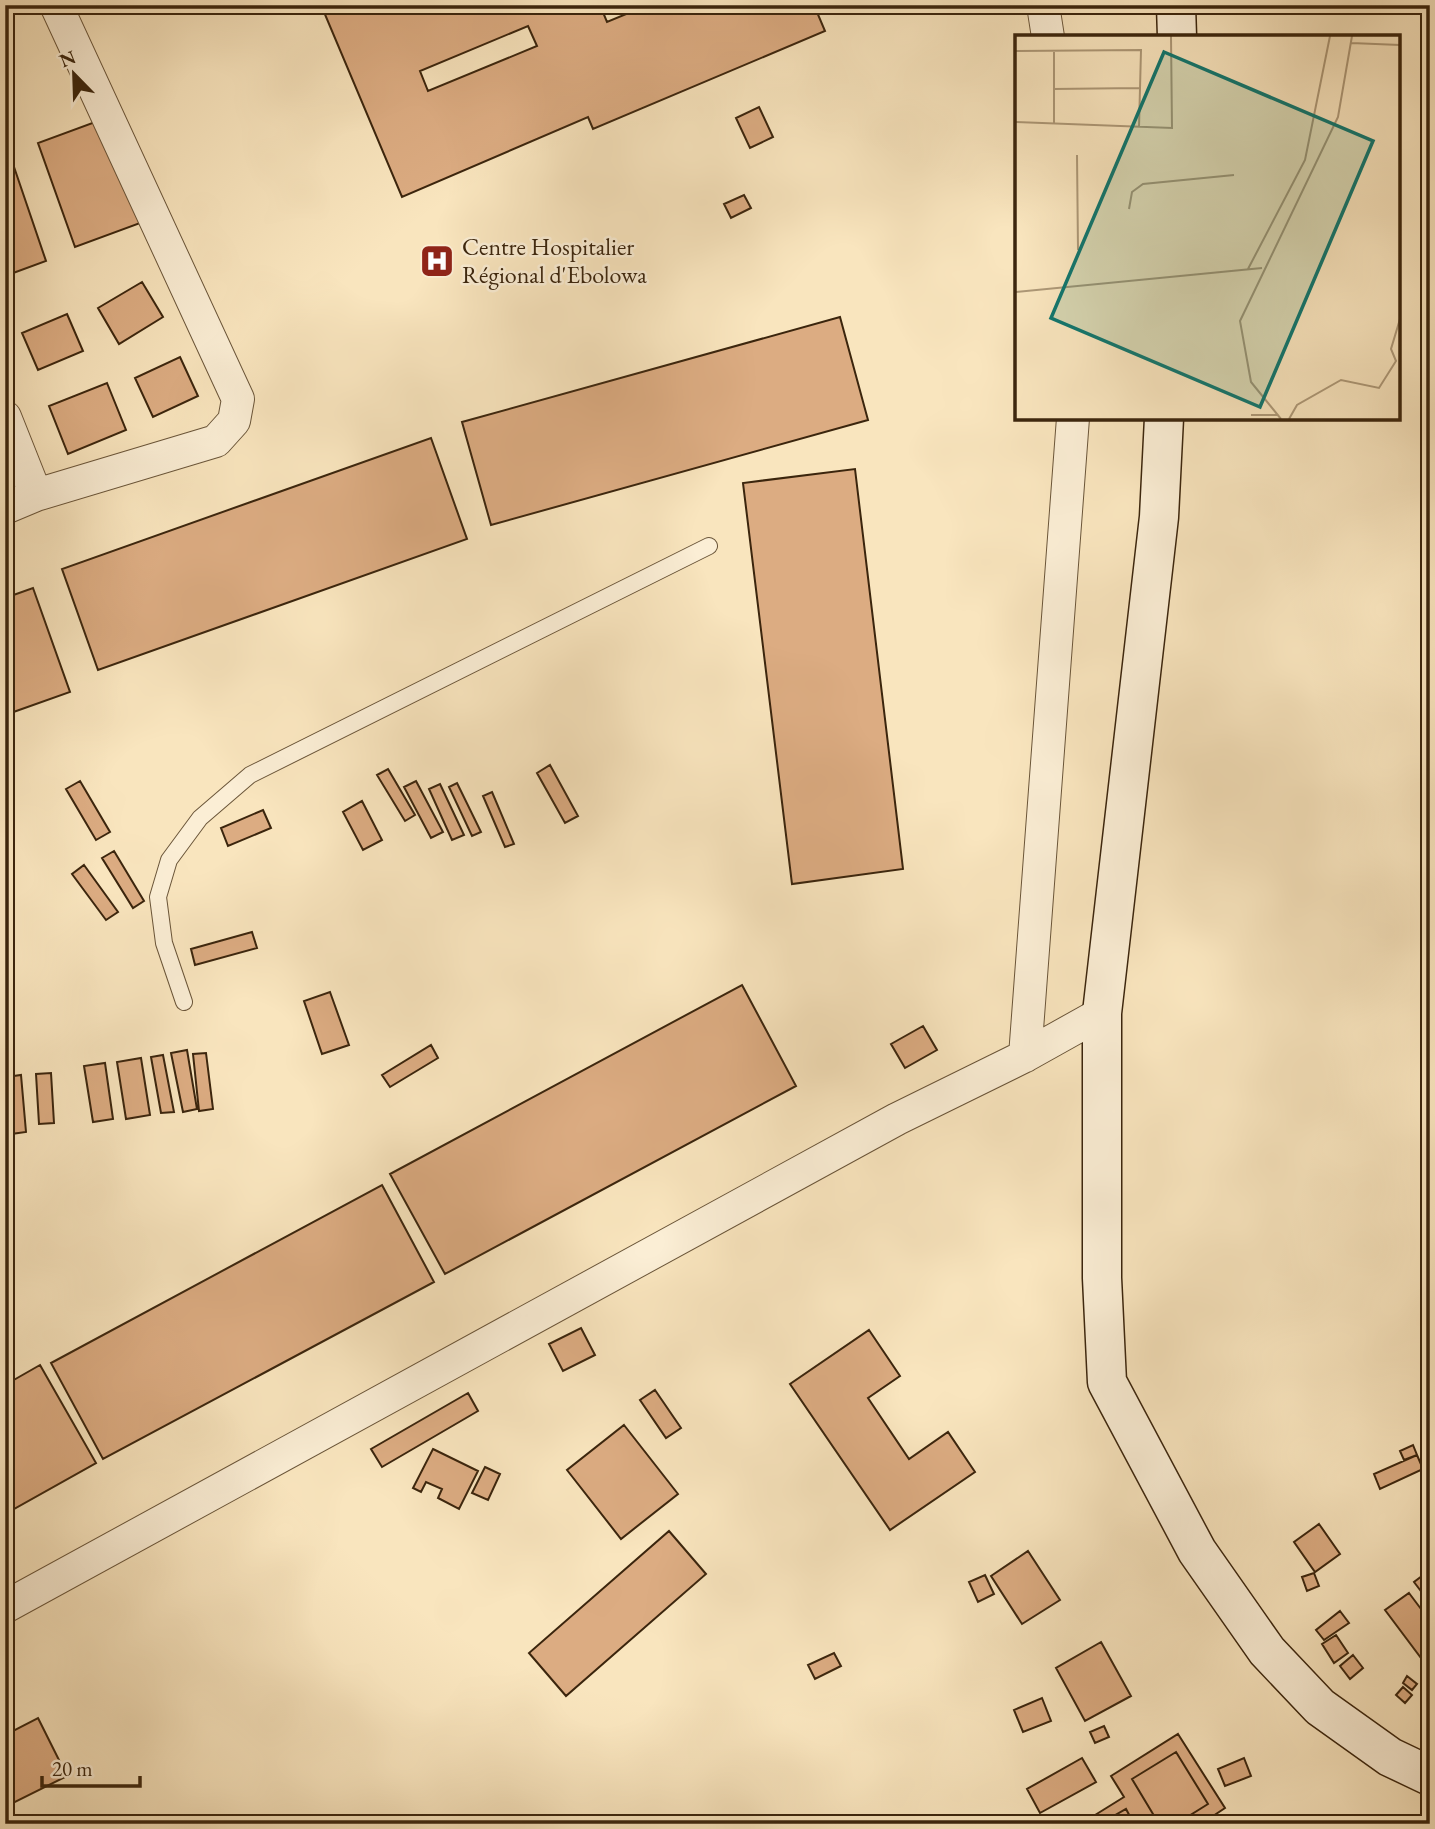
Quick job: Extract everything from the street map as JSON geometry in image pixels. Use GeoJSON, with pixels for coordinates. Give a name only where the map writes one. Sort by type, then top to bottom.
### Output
{"type":"FeatureCollection","features":[{"type":"Feature","properties":{"kind":"main road"},"geometry":{"type":"LineString","coordinates":[[1176,5],[1177,35]]}},
{"type":"Feature","properties":{"kind":"main road"},"geometry":{"type":"LineString","coordinates":[[1164,420],[1159,517],[1102,1013],[1102,1278],[1107,1382],[1197,1552],[1268,1651],[1320,1707],[1390,1757],[1430,1776]]}},
{"type":"Feature","properties":{"kind":"street"},"geometry":{"type":"LineString","coordinates":[[5,508],[36,495],[216,441],[234,421],[238,399],[56,5]]}},
{"type":"Feature","properties":{"kind":"street"},"geometry":{"type":"LineString","coordinates":[[1043,5],[1048,35]]}},
{"type":"Feature","properties":{"kind":"street"},"geometry":{"type":"LineString","coordinates":[[5,417],[36,495]]}},
{"type":"Feature","properties":{"kind":"street"},"geometry":{"type":"LineString","coordinates":[[1025,1056],[1073,420]]}},
{"type":"Feature","properties":{"kind":"street"},"geometry":{"type":"LineString","coordinates":[[5,1607],[897,1119],[1025,1056],[1102,1013]]}},
{"type":"Feature","properties":{"kind":"lane"},"geometry":{"type":"LineString","coordinates":[[184,1002],[164,943],[158,897],[169,860],[210,809],[250,775],[709,546]]}},
{"type":"Feature","properties":{"kind":"building"},"geometry":{"type":"Polygon","coordinates":[[[321,5],[363,5],[365,8],[370,5],[600,5],[607,22],[648,5],[814,5],[825,31],[593,129],[588,117],[402,197],[321,5]],[[528,26],[420,71],[428,91],[537,46],[528,26]]]}},
{"type":"Feature","properties":{"kind":"building"},"geometry":{"type":"Polygon","coordinates":[[[759,107],[773,137],[750,148],[736,118],[759,107]]]}},
{"type":"Feature","properties":{"kind":"building"},"geometry":{"type":"Polygon","coordinates":[[[106,118],[143,222],[75,247],[38,143],[106,118]]]}},
{"type":"Feature","properties":{"kind":"building"},"geometry":{"type":"Polygon","coordinates":[[[13,164],[46,261],[5,276],[5,167],[13,164]]]}},
{"type":"Feature","properties":{"kind":"building"},"geometry":{"type":"Polygon","coordinates":[[[744,195],[751,208],[731,218],[724,204],[744,195]]]}},
{"type":"Feature","properties":{"kind":"building"},"geometry":{"type":"Polygon","coordinates":[[[142,282],[163,317],[119,344],[98,308],[142,282]]]}},
{"type":"Feature","properties":{"kind":"building"},"geometry":{"type":"Polygon","coordinates":[[[67,314],[83,351],[38,370],[22,333],[67,314]]]}},
{"type":"Feature","properties":{"kind":"building"},"geometry":{"type":"Polygon","coordinates":[[[840,317],[868,420],[491,525],[462,422],[840,317]]]}},
{"type":"Feature","properties":{"kind":"building"},"geometry":{"type":"Polygon","coordinates":[[[180,357],[198,396],[153,417],[135,378],[180,357]]]}},
{"type":"Feature","properties":{"kind":"building"},"geometry":{"type":"Polygon","coordinates":[[[107,383],[126,430],[68,454],[49,406],[107,383]]]}},
{"type":"Feature","properties":{"kind":"building"},"geometry":{"type":"Polygon","coordinates":[[[431,438],[467,539],[98,670],[62,569],[431,438]]]}},
{"type":"Feature","properties":{"kind":"building"},"geometry":{"type":"Polygon","coordinates":[[[855,469],[903,869],[792,884],[743,483],[855,469]]]}},
{"type":"Feature","properties":{"kind":"building"},"geometry":{"type":"Polygon","coordinates":[[[33,588],[70,692],[5,715],[5,598],[33,588]]]}},
{"type":"Feature","properties":{"kind":"building"},"geometry":{"type":"Polygon","coordinates":[[[550,765],[578,816],[565,823],[537,773],[550,765]]]}},
{"type":"Feature","properties":{"kind":"building"},"geometry":{"type":"Polygon","coordinates":[[[388,769],[415,815],[405,821],[377,775],[388,769]]]}},
{"type":"Feature","properties":{"kind":"building"},"geometry":{"type":"Polygon","coordinates":[[[80,781],[110,832],[96,840],[66,789],[80,781]]]}},
{"type":"Feature","properties":{"kind":"building"},"geometry":{"type":"Polygon","coordinates":[[[416,781],[443,832],[431,838],[404,787],[416,781]]]}},
{"type":"Feature","properties":{"kind":"building"},"geometry":{"type":"Polygon","coordinates":[[[457,783],[481,832],[472,836],[449,787],[457,783]]]}},
{"type":"Feature","properties":{"kind":"building"},"geometry":{"type":"Polygon","coordinates":[[[440,784],[464,835],[452,840],[429,789],[440,784]]]}},
{"type":"Feature","properties":{"kind":"building"},"geometry":{"type":"Polygon","coordinates":[[[492,792],[514,844],[505,847],[483,796],[492,792]]]}},
{"type":"Feature","properties":{"kind":"building"},"geometry":{"type":"Polygon","coordinates":[[[362,801],[382,840],[363,850],[343,812],[362,801]]]}},
{"type":"Feature","properties":{"kind":"building"},"geometry":{"type":"Polygon","coordinates":[[[263,810],[271,828],[228,846],[221,828],[263,810]]]}},
{"type":"Feature","properties":{"kind":"building"},"geometry":{"type":"Polygon","coordinates":[[[114,851],[144,901],[133,908],[102,858],[114,851]]]}},
{"type":"Feature","properties":{"kind":"building"},"geometry":{"type":"Polygon","coordinates":[[[84,865],[118,912],[106,920],[72,874],[84,865]]]}},
{"type":"Feature","properties":{"kind":"building"},"geometry":{"type":"Polygon","coordinates":[[[252,932],[257,948],[195,965],[191,949],[252,932]]]}},
{"type":"Feature","properties":{"kind":"building"},"geometry":{"type":"Polygon","coordinates":[[[742,985],[796,1086],[445,1274],[390,1174],[742,985]]]}},
{"type":"Feature","properties":{"kind":"building"},"geometry":{"type":"Polygon","coordinates":[[[330,992],[349,1045],[322,1054],[304,1001],[330,992]]]}},
{"type":"Feature","properties":{"kind":"building"},"geometry":{"type":"Polygon","coordinates":[[[923,1026],[937,1050],[905,1068],[891,1044],[923,1026]]]}},
{"type":"Feature","properties":{"kind":"building"},"geometry":{"type":"Polygon","coordinates":[[[431,1045],[438,1058],[390,1087],[382,1075],[431,1045]]]}},
{"type":"Feature","properties":{"kind":"building"},"geometry":{"type":"Polygon","coordinates":[[[187,1050],[197,1109],[183,1112],[171,1053],[187,1050]]]}},
{"type":"Feature","properties":{"kind":"building"},"geometry":{"type":"Polygon","coordinates":[[[206,1053],[213,1109],[199,1111],[193,1054],[206,1053]]]}},
{"type":"Feature","properties":{"kind":"building"},"geometry":{"type":"Polygon","coordinates":[[[163,1055],[174,1112],[161,1113],[151,1057],[163,1055]]]}},
{"type":"Feature","properties":{"kind":"building"},"geometry":{"type":"Polygon","coordinates":[[[141,1058],[150,1115],[126,1119],[117,1062],[141,1058]]]}},
{"type":"Feature","properties":{"kind":"building"},"geometry":{"type":"Polygon","coordinates":[[[105,1063],[113,1119],[93,1122],[84,1066],[105,1063]]]}},
{"type":"Feature","properties":{"kind":"building"},"geometry":{"type":"Polygon","coordinates":[[[51,1073],[54,1123],[39,1124],[36,1074],[51,1073]]]}},
{"type":"Feature","properties":{"kind":"building"},"geometry":{"type":"Polygon","coordinates":[[[21,1075],[26,1132],[11,1134],[6,1077],[21,1075]]]}},
{"type":"Feature","properties":{"kind":"building"},"geometry":{"type":"Polygon","coordinates":[[[382,1185],[434,1282],[103,1459],[51,1363],[382,1185]]]}},
{"type":"Feature","properties":{"kind":"building"},"geometry":{"type":"Polygon","coordinates":[[[581,1328],[595,1355],[563,1371],[549,1344],[581,1328]]]}},
{"type":"Feature","properties":{"kind":"building"},"geometry":{"type":"Polygon","coordinates":[[[869,1330],[900,1376],[868,1398],[909,1459],[948,1432],[975,1472],[890,1530],[790,1384],[869,1330]]]}},
{"type":"Feature","properties":{"kind":"building"},"geometry":{"type":"Polygon","coordinates":[[[40,1365],[96,1463],[5,1514],[5,1385],[40,1365]]]}},
{"type":"Feature","properties":{"kind":"building"},"geometry":{"type":"Polygon","coordinates":[[[655,1390],[681,1428],[666,1438],[640,1400],[655,1390]]]}},
{"type":"Feature","properties":{"kind":"building"},"geometry":{"type":"Polygon","coordinates":[[[468,1393],[478,1411],[382,1467],[371,1449],[468,1393]]]}},
{"type":"Feature","properties":{"kind":"building"},"geometry":{"type":"Polygon","coordinates":[[[624,1425],[678,1494],[621,1539],[567,1470],[624,1425]]]}},
{"type":"Feature","properties":{"kind":"building"},"geometry":{"type":"Polygon","coordinates":[[[1413,1445],[1417,1455],[1404,1460],[1400,1451],[1413,1445]]]}},
{"type":"Feature","properties":{"kind":"building"},"geometry":{"type":"Polygon","coordinates":[[[433,1449],[478,1471],[459,1509],[438,1498],[442,1489],[426,1482],[421,1492],[413,1488],[433,1449]]]}},
{"type":"Feature","properties":{"kind":"building"},"geometry":{"type":"Polygon","coordinates":[[[1417,1455],[1423,1469],[1380,1489],[1374,1474],[1417,1455]]]}},
{"type":"Feature","properties":{"kind":"building"},"geometry":{"type":"Polygon","coordinates":[[[485,1467],[500,1474],[488,1500],[472,1493],[485,1467]]]}},
{"type":"Feature","properties":{"kind":"building"},"geometry":{"type":"Polygon","coordinates":[[[1319,1524],[1340,1554],[1315,1572],[1294,1542],[1319,1524]]]}},
{"type":"Feature","properties":{"kind":"building"},"geometry":{"type":"Polygon","coordinates":[[[669,1531],[706,1574],[566,1696],[529,1653],[669,1531]]]}},
{"type":"Feature","properties":{"kind":"building"},"geometry":{"type":"Polygon","coordinates":[[[1028,1551],[1060,1600],[1022,1624],[991,1576],[1028,1551]]]}},
{"type":"Feature","properties":{"kind":"building"},"geometry":{"type":"Polygon","coordinates":[[[1430,1570],[1430,1603],[1414,1582],[1430,1570]]]}},
{"type":"Feature","properties":{"kind":"building"},"geometry":{"type":"Polygon","coordinates":[[[1314,1573],[1319,1586],[1307,1591],[1302,1577],[1314,1573]]]}},
{"type":"Feature","properties":{"kind":"building"},"geometry":{"type":"Polygon","coordinates":[[[985,1575],[994,1594],[978,1602],[969,1582],[985,1575]]]}},
{"type":"Feature","properties":{"kind":"building"},"geometry":{"type":"Polygon","coordinates":[[[1409,1593],[1430,1621],[1430,1670],[1385,1610],[1409,1593]]]}},
{"type":"Feature","properties":{"kind":"building"},"geometry":{"type":"Polygon","coordinates":[[[1340,1611],[1349,1623],[1324,1640],[1316,1630],[1340,1611]]]}},
{"type":"Feature","properties":{"kind":"building"},"geometry":{"type":"Polygon","coordinates":[[[1336,1635],[1348,1653],[1334,1663],[1322,1644],[1336,1635]]]}},
{"type":"Feature","properties":{"kind":"building"},"geometry":{"type":"Polygon","coordinates":[[[1101,1642],[1131,1696],[1085,1721],[1056,1668],[1101,1642]]]}},
{"type":"Feature","properties":{"kind":"building"},"geometry":{"type":"Polygon","coordinates":[[[834,1653],[841,1666],[815,1679],[808,1665],[834,1653]]]}},
{"type":"Feature","properties":{"kind":"building"},"geometry":{"type":"Polygon","coordinates":[[[1353,1655],[1363,1668],[1350,1679],[1340,1666],[1353,1655]]]}},
{"type":"Feature","properties":{"kind":"building"},"geometry":{"type":"Polygon","coordinates":[[[1407,1676],[1417,1684],[1412,1690],[1403,1683],[1407,1676]]]}},
{"type":"Feature","properties":{"kind":"building"},"geometry":{"type":"Polygon","coordinates":[[[1403,1687],[1412,1695],[1405,1703],[1396,1695],[1403,1687]]]}},
{"type":"Feature","properties":{"kind":"building"},"geometry":{"type":"Polygon","coordinates":[[[1042,1698],[1051,1721],[1023,1732],[1014,1710],[1042,1698]]]}},
{"type":"Feature","properties":{"kind":"building"},"geometry":{"type":"Polygon","coordinates":[[[38,1718],[67,1776],[5,1807],[5,1735],[38,1718]]]}},
{"type":"Feature","properties":{"kind":"building"},"geometry":{"type":"Polygon","coordinates":[[[1104,1726],[1109,1737],[1095,1743],[1090,1732],[1104,1726]]]}},
{"type":"Feature","properties":{"kind":"building"},"geometry":{"type":"Polygon","coordinates":[[[1178,1734],[1225,1808],[1201,1824],[1176,1824],[1208,1804],[1176,1752],[1132,1779],[1159,1824],[1134,1824],[1126,1809],[1105,1821],[1106,1824],[1089,1824],[1087,1820],[1124,1797],[1111,1776],[1178,1734]]]}},
{"type":"Feature","properties":{"kind":"building"},"geometry":{"type":"Polygon","coordinates":[[[1176,1752],[1208,1804],[1176,1824],[1159,1824],[1132,1779],[1176,1752]]]}},
{"type":"Feature","properties":{"kind":"building"},"geometry":{"type":"Polygon","coordinates":[[[1082,1758],[1096,1782],[1040,1813],[1027,1789],[1082,1758]]]}},
{"type":"Feature","properties":{"kind":"building"},"geometry":{"type":"Polygon","coordinates":[[[1244,1758],[1251,1776],[1225,1786],[1218,1769],[1244,1758]]]}},
{"type":"Feature","properties":{"kind":"building"},"geometry":{"type":"Polygon","coordinates":[[[1126,1809],[1134,1824],[1106,1824],[1105,1821],[1126,1809]]]}},
{"type":"Feature","properties":{"kind":"place","name":"Centre Hospitalier Régional d'Ebolowa"},"geometry":{"type":"Point","coordinates":[437,261]}}]}
